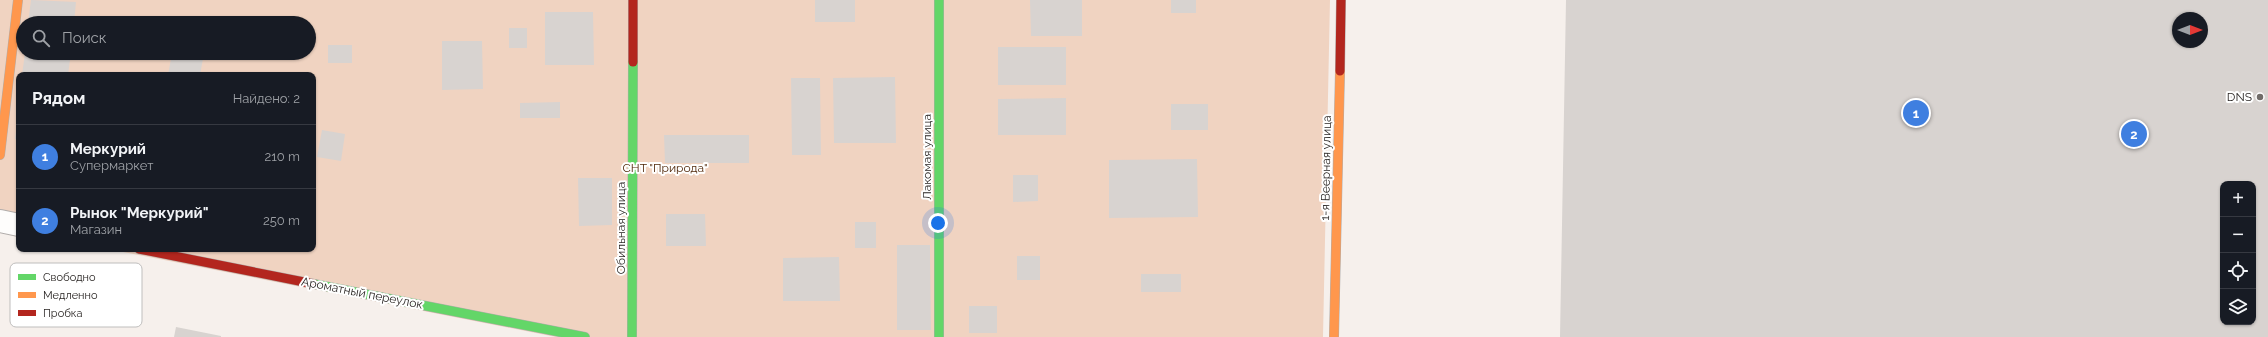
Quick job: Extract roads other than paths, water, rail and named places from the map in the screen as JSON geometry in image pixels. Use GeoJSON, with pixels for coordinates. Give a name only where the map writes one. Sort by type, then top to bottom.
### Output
{"type":"FeatureCollection","features":[{"type":"Feature","properties":{"kind":"street"},"geometry":{"type":"LineString","coordinates":[[16,16],[18,0]]}},
{"type":"Feature","properties":{"kind":"street","name":"Обильная улица"},"geometry":{"type":"LineString","coordinates":[[632,337],[633,0]]}},
{"type":"Feature","properties":{"kind":"street","name":"Лакомая улица"},"geometry":{"type":"LineString","coordinates":[[938,0],[939,337]]}},
{"type":"Feature","properties":{"kind":"street","name":"1-я Веерная улица"},"geometry":{"type":"LineString","coordinates":[[1334,337],[1341,0]]}},
{"type":"Feature","properties":{"kind":"street"},"geometry":{"type":"LineString","coordinates":[[0,155],[16,17]]}},
{"type":"Feature","properties":{"kind":"street"},"geometry":{"type":"LineString","coordinates":[[0,222],[16,225]]}},
{"type":"Feature","properties":{"kind":"street","name":"Ароматный переулок"},"geometry":{"type":"LineString","coordinates":[[154,252],[585,337]]}},
{"type":"Feature","properties":{"kind":"place","name":"DNS"},"geometry":{"type":"Point","coordinates":[2260,97]}},
{"type":"Feature","properties":{"kind":"place","name":"Меркурий"},"geometry":{"type":"Point","coordinates":[1916,113]}},
{"type":"Feature","properties":{"kind":"place","name":"Рынок \"Меркурий\""},"geometry":{"type":"Point","coordinates":[2134,134]}},
{"type":"Feature","properties":{"kind":"park label","name":"СНТ \"Природа\""},"geometry":{"type":"Point","coordinates":[665,168]}}]}
